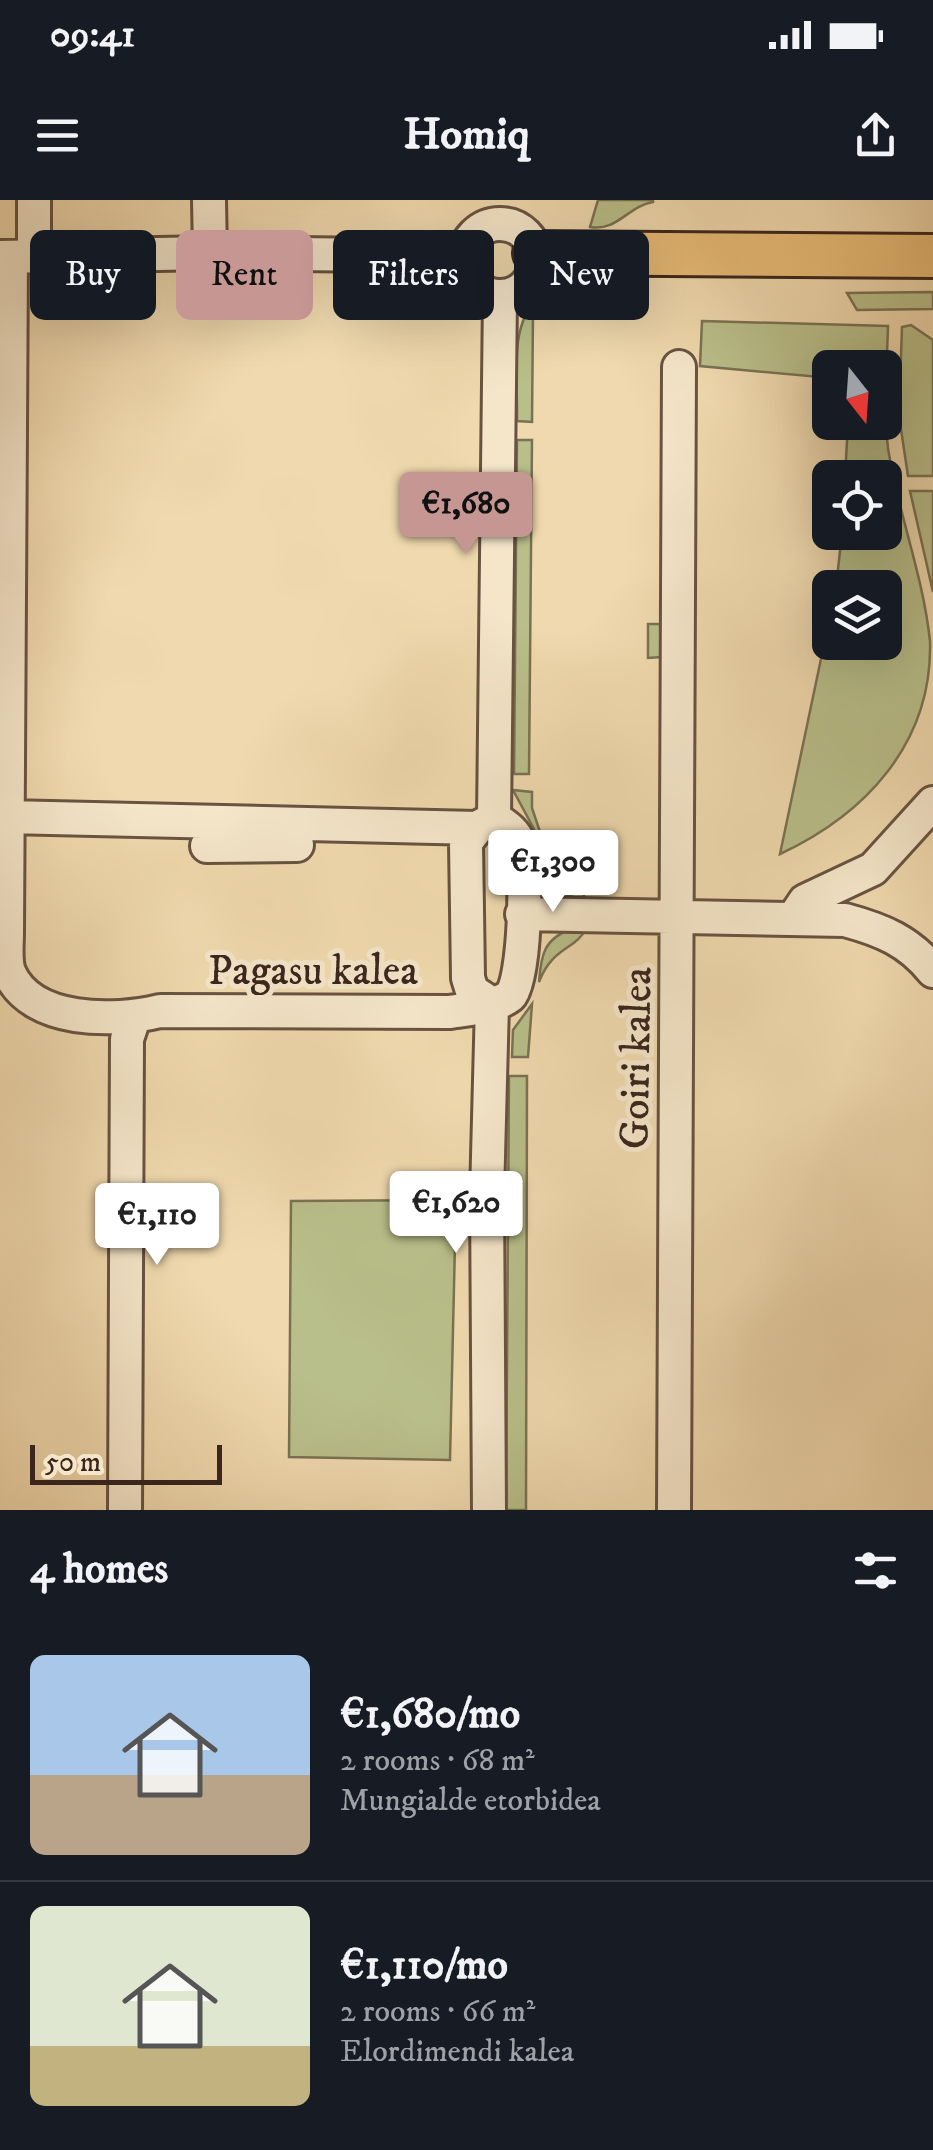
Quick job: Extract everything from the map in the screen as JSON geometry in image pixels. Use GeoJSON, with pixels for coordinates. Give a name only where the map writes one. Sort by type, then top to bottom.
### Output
{"type":"FeatureCollection","features":[{"type":"Feature","properties":{"kind":"main road"},"geometry":{"type":"LineString","coordinates":[[649,254],[933,256]]}},
{"type":"Feature","properties":{"kind":"street","name":"Pagasu kalea"},"geometry":{"type":"LineString","coordinates":[[34,200],[15,257],[8,969],[21,991],[68,1014],[134,1018],[160,1011],[450,1012],[492,1004]]}},
{"type":"Feature","properties":{"kind":"street"},"geometry":{"type":"LineString","coordinates":[[209,200],[210,230]]}},
{"type":"Feature","properties":{"kind":"street"},"geometry":{"type":"LineString","coordinates":[[480,230],[503,212],[521,230]]}},
{"type":"Feature","properties":{"kind":"street"},"geometry":{"type":"LineString","coordinates":[[15,257],[176,254]]}},
{"type":"Feature","properties":{"kind":"street"},"geometry":{"type":"LineString","coordinates":[[494,294],[514,291]]}},
{"type":"Feature","properties":{"kind":"street"},"geometry":{"type":"LineString","coordinates":[[492,1004],[472,991],[468,978],[479,829],[500,296]]}},
{"type":"Feature","properties":{"kind":"street","name":"Goiri kalea"},"geometry":{"type":"LineString","coordinates":[[674,1510],[680,367]]}},
{"type":"Feature","properties":{"kind":"street"},"geometry":{"type":"LineString","coordinates":[[795,916],[805,900],[872,869],[933,803]]}},
{"type":"Feature","properties":{"kind":"street"},"geometry":{"type":"LineString","coordinates":[[8,816],[514,832],[522,850],[520,979],[511,995],[492,1004]]}},
{"type":"Feature","properties":{"kind":"street"},"geometry":{"type":"LineString","coordinates":[[207,846],[479,829]]}},
{"type":"Feature","properties":{"kind":"street"},"geometry":{"type":"LineString","coordinates":[[872,869],[876,929]]}},
{"type":"Feature","properties":{"kind":"street"},"geometry":{"type":"LineString","coordinates":[[522,914],[795,916],[845,920],[876,929],[918,953],[933,972]]}},
{"type":"Feature","properties":{"kind":"street"},"geometry":{"type":"LineString","coordinates":[[489,1510],[487,1195],[492,1004]]}},
{"type":"Feature","properties":{"kind":"street"},"geometry":{"type":"LineString","coordinates":[[125,1510],[127,1039],[134,1018]]}},
{"type":"Feature","properties":{"kind":"green space"},"geometry":{"type":"Polygon","coordinates":[[[598,200],[653,202],[608,226],[590,227],[598,200]]]}},
{"type":"Feature","properties":{"kind":"green space"},"geometry":{"type":"Polygon","coordinates":[[[933,292],[933,309],[857,310],[847,293],[933,292]]]}},
{"type":"Feature","properties":{"kind":"green space"},"geometry":{"type":"Polygon","coordinates":[[[533,320],[532,422],[517,421],[517,359],[522,323],[533,320]]]}},
{"type":"Feature","properties":{"kind":"green space"},"geometry":{"type":"Polygon","coordinates":[[[702,321],[888,326],[887,350],[812,350],[812,376],[700,366],[702,321]]]}},
{"type":"Feature","properties":{"kind":"green space"},"geometry":{"type":"Polygon","coordinates":[[[911,325],[933,340],[933,476],[908,476],[902,436],[902,327],[911,325]]]}},
{"type":"Feature","properties":{"kind":"green space"},"geometry":{"type":"Polygon","coordinates":[[[517,440],[532,440],[529,774],[514,774],[517,440]]]}},
{"type":"Feature","properties":{"kind":"green space"},"geometry":{"type":"Polygon","coordinates":[[[847,440],[888,440],[890,460],[846,460],[847,440]]]}},
{"type":"Feature","properties":{"kind":"green space"},"geometry":{"type":"Polygon","coordinates":[[[910,491],[933,491],[933,592],[910,491]]]}},
{"type":"Feature","properties":{"kind":"green space"},"geometry":{"type":"Polygon","coordinates":[[[902,512],[927,616],[928,678],[920,712],[888,771],[839,819],[780,854],[821,660],[902,660],[902,570],[838,570],[840,550],[902,550],[902,512]]]}},
{"type":"Feature","properties":{"kind":"green space"},"geometry":{"type":"Polygon","coordinates":[[[648,624],[662,624],[662,657],[648,658],[648,624]]]}},
{"type":"Feature","properties":{"kind":"green space"},"geometry":{"type":"Polygon","coordinates":[[[513,790],[532,792],[532,808],[551,865],[583,892],[585,901],[550,889],[541,872],[535,831],[513,790]]]}},
{"type":"Feature","properties":{"kind":"green space"},"geometry":{"type":"Polygon","coordinates":[[[572,929],[586,929],[550,962],[539,982],[546,949],[555,937],[572,929]]]}},
{"type":"Feature","properties":{"kind":"green space"},"geometry":{"type":"Polygon","coordinates":[[[532,1004],[528,1057],[512,1057],[513,1030],[532,1004]]]}},
{"type":"Feature","properties":{"kind":"green space"},"geometry":{"type":"Polygon","coordinates":[[[509,1076],[527,1076],[526,1510],[506,1510],[509,1076]]]}},
{"type":"Feature","properties":{"kind":"green space"},"geometry":{"type":"Polygon","coordinates":[[[456,1200],[450,1460],[289,1457],[291,1201],[456,1200]]]}}]}
